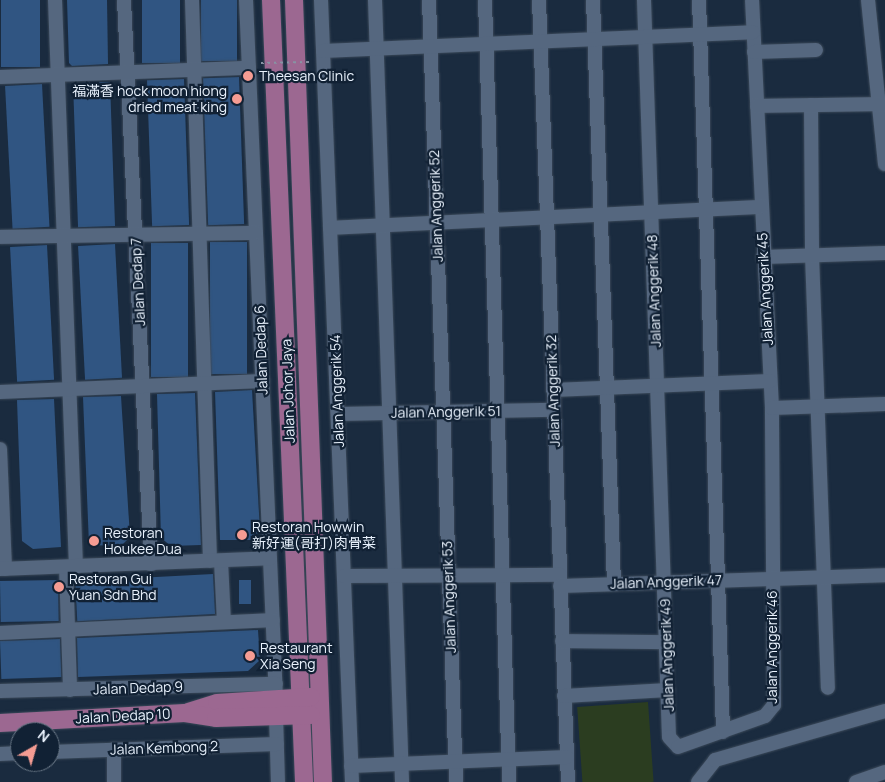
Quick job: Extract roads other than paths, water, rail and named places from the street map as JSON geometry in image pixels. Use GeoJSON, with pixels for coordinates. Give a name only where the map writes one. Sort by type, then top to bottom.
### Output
{"type":"FeatureCollection","features":[{"type":"Feature","properties":{"kind":"main road","name":"Jalan Johor Jaya"},"geometry":{"type":"LineString","coordinates":[[271,0],[304,782]]}},
{"type":"Feature","properties":{"kind":"main road","name":"Jalan Johor Jaya"},"geometry":{"type":"LineString","coordinates":[[294,0],[323,782]]}},
{"type":"Feature","properties":{"kind":"main road","name":"Jalan Dedap 10"},"geometry":{"type":"LineString","coordinates":[[301,707],[320,697]]}},
{"type":"Feature","properties":{"kind":"main road","name":"Jalan Dedap 10"},"geometry":{"type":"LineString","coordinates":[[0,722],[186,713],[217,702],[276,700],[321,715]]}},
{"type":"Feature","properties":{"kind":"street"},"geometry":{"type":"LineString","coordinates":[[55,0],[70,389],[71,567],[68,629],[70,690]]}},
{"type":"Feature","properties":{"kind":"street","name":"Jalan Dedap 7"},"geometry":{"type":"LineString","coordinates":[[124,0],[152,564]]}},
{"type":"Feature","properties":{"kind":"street"},"geometry":{"type":"LineString","coordinates":[[192,0],[204,383],[215,561],[224,622]]}},
{"type":"Feature","properties":{"kind":"street","name":"Jalan Dedap 6"},"geometry":{"type":"LineString","coordinates":[[246,0],[255,66],[256,233],[278,782]]}},
{"type":"Feature","properties":{"kind":"street","name":"Jalan Anggerik 54"},"geometry":{"type":"LineString","coordinates":[[322,0],[352,782]]}},
{"type":"Feature","properties":{"kind":"street"},"geometry":{"type":"LineString","coordinates":[[375,0],[402,782]]}},
{"type":"Feature","properties":{"kind":"street","name":"Jalan Anggerik 52"},"geometry":{"type":"LineString","coordinates":[[429,0],[443,412]]}},
{"type":"Feature","properties":{"kind":"street"},"geometry":{"type":"LineString","coordinates":[[485,0],[509,782]]}},
{"type":"Feature","properties":{"kind":"street","name":"Jalan Anggerik 32"},"geometry":{"type":"LineString","coordinates":[[538,0],[568,782]]}},
{"type":"Feature","properties":{"kind":"street"},"geometry":{"type":"LineString","coordinates":[[593,0],[614,584]]}},
{"type":"Feature","properties":{"kind":"street","name":"Jalan Anggerik 48"},"geometry":{"type":"LineString","coordinates":[[644,0],[664,582]]}},
{"type":"Feature","properties":{"kind":"street"},"geometry":{"type":"LineString","coordinates":[[699,0],[723,732]]}},
{"type":"Feature","properties":{"kind":"street","name":"Jalan Anggerik 45"},"geometry":{"type":"LineString","coordinates":[[752,0],[763,256],[772,408],[772,578]]}},
{"type":"Feature","properties":{"kind":"street"},"geometry":{"type":"LineString","coordinates":[[868,0],[885,164]]}},
{"type":"Feature","properties":{"kind":"street"},"geometry":{"type":"LineString","coordinates":[[323,51],[753,32]]}},
{"type":"Feature","properties":{"kind":"street"},"geometry":{"type":"LineString","coordinates":[[754,52],[816,50]]}},
{"type":"Feature","properties":{"kind":"street"},"geometry":{"type":"LineString","coordinates":[[0,77],[255,66]]}},
{"type":"Feature","properties":{"kind":"street"},"geometry":{"type":"LineString","coordinates":[[757,106],[880,104]]}},
{"type":"Feature","properties":{"kind":"street"},"geometry":{"type":"LineString","coordinates":[[811,105],[812,255],[828,688]]}},
{"type":"Feature","properties":{"kind":"street"},"geometry":{"type":"LineString","coordinates":[[330,228],[761,207]]}},
{"type":"Feature","properties":{"kind":"street"},"geometry":{"type":"LineString","coordinates":[[0,237],[256,233]]}},
{"type":"Feature","properties":{"kind":"street"},"geometry":{"type":"LineString","coordinates":[[763,256],[885,253]]}},
{"type":"Feature","properties":{"kind":"street"},"geometry":{"type":"LineString","coordinates":[[0,392],[262,381]]}},
{"type":"Feature","properties":{"kind":"street"},"geometry":{"type":"LineString","coordinates":[[553,390],[770,381]]}},
{"type":"Feature","properties":{"kind":"street"},"geometry":{"type":"LineString","coordinates":[[772,408],[885,404]]}},
{"type":"Feature","properties":{"kind":"street","name":"Jalan Anggerik 51"},"geometry":{"type":"LineString","coordinates":[[338,414],[554,410]]}},
{"type":"Feature","properties":{"kind":"street","name":"Jalan Anggerik 53"},"geometry":{"type":"LineString","coordinates":[[443,412],[456,782]]}},
{"type":"Feature","properties":{"kind":"street"},"geometry":{"type":"LineString","coordinates":[[0,449],[2,569],[270,558]]}},
{"type":"Feature","properties":{"kind":"street","name":"Jalan Anggerik 47"},"geometry":{"type":"LineString","coordinates":[[344,576],[503,575],[614,584],[885,575]]}},
{"type":"Feature","properties":{"kind":"street","name":"Jalan Anggerik 46"},"geometry":{"type":"LineString","coordinates":[[669,728],[670,741],[678,746],[723,732],[764,716],[774,708],[772,578]]}},
{"type":"Feature","properties":{"kind":"street","name":"Jalan Anggerik 49"},"geometry":{"type":"LineString","coordinates":[[664,582],[669,728]]}},
{"type":"Feature","properties":{"kind":"street"},"geometry":{"type":"LineString","coordinates":[[0,633],[273,620]]}},
{"type":"Feature","properties":{"kind":"street"},"geometry":{"type":"LineString","coordinates":[[562,641],[666,642]]}},
{"type":"Feature","properties":{"kind":"street","name":"Jalan Dedap 9"},"geometry":{"type":"LineString","coordinates":[[0,691],[70,690],[276,700]]}},
{"type":"Feature","properties":{"kind":"street"},"geometry":{"type":"LineString","coordinates":[[564,696],[668,690]]}},
{"type":"Feature","properties":{"kind":"street"},"geometry":{"type":"LineString","coordinates":[[700,781],[715,760],[885,711]]}},
{"type":"Feature","properties":{"kind":"street","name":"Jalan Kembong 2"},"geometry":{"type":"LineString","coordinates":[[60,752],[277,744]]}},
{"type":"Feature","properties":{"kind":"street"},"geometry":{"type":"LineString","coordinates":[[114,749],[114,782]]}},
{"type":"Feature","properties":{"kind":"street"},"geometry":{"type":"LineString","coordinates":[[351,766],[567,757]]}},
{"type":"Feature","properties":{"kind":"street"},"geometry":{"type":"LineString","coordinates":[[856,782],[885,772]]}},
{"type":"Feature","properties":{"kind":"place","name":"Theesan Clinic"},"geometry":{"type":"Point","coordinates":[248,76]}},
{"type":"Feature","properties":{"kind":"place","name":"福滿香 hock moon hiong dried meat king"},"geometry":{"type":"Point","coordinates":[237,99]}},
{"type":"Feature","properties":{"kind":"place","name":"Restoran Howwin 新好運(哥打)肉骨菜"},"geometry":{"type":"Point","coordinates":[242,535]}},
{"type":"Feature","properties":{"kind":"place","name":"Restoran Houkee Dua"},"geometry":{"type":"Point","coordinates":[94,541]}},
{"type":"Feature","properties":{"kind":"place","name":"Restoran Gui Yuan Sdn Bhd"},"geometry":{"type":"Point","coordinates":[59,587]}},
{"type":"Feature","properties":{"kind":"place","name":"Restaurant Xia Seng"},"geometry":{"type":"Point","coordinates":[250,656]}}]}
